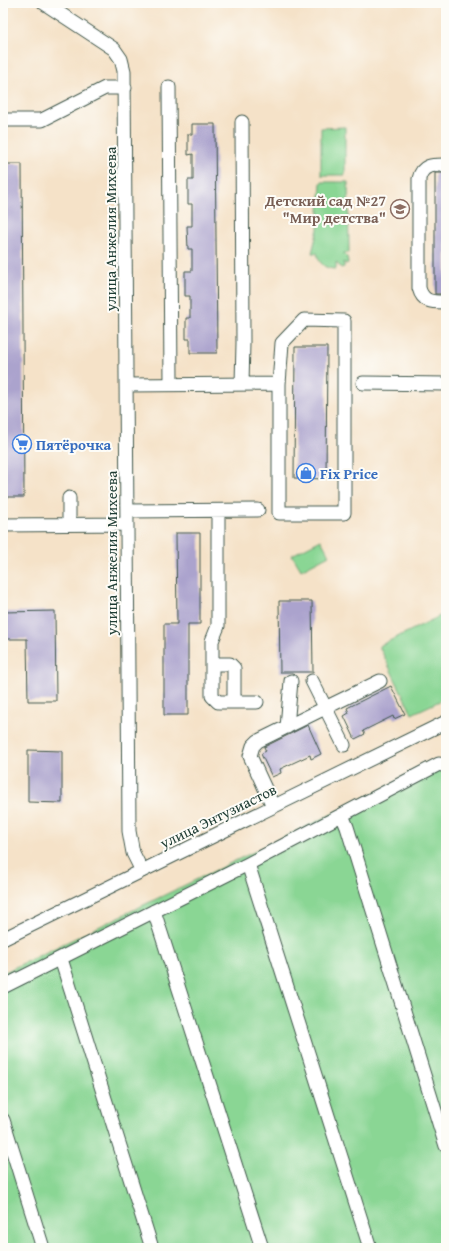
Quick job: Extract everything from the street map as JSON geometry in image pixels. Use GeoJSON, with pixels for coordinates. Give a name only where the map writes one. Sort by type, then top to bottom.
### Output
{"type":"FeatureCollection","features":[{"type":"Feature","properties":{"kind":"street","name":"улица Анжелия Михеева"},"geometry":{"type":"LineString","coordinates":[[44,3],[114,49],[121,59],[124,71],[129,831],[133,853],[142,871]]}},
{"type":"Feature","properties":{"kind":"street"},"geometry":{"type":"LineString","coordinates":[[3,120],[42,120],[106,88],[125,88]]}},
{"type":"Feature","properties":{"kind":"street"},"geometry":{"type":"LineString","coordinates":[[169,88],[171,384]]}},
{"type":"Feature","properties":{"kind":"street"},"geometry":{"type":"LineString","coordinates":[[242,122],[242,384]]}},
{"type":"Feature","properties":{"kind":"street"},"geometry":{"type":"LineString","coordinates":[[446,165],[431,165],[425,167],[420,174],[419,288],[421,296],[429,302],[446,302]]}},
{"type":"Feature","properties":{"kind":"street"},"geometry":{"type":"LineString","coordinates":[[304,320],[344,321],[344,513],[279,513],[279,384],[282,343],[304,320]]}},
{"type":"Feature","properties":{"kind":"street"},"geometry":{"type":"LineString","coordinates":[[363,383],[446,384]]}},
{"type":"Feature","properties":{"kind":"street"},"geometry":{"type":"LineString","coordinates":[[126,385],[279,384]]}},
{"type":"Feature","properties":{"kind":"street"},"geometry":{"type":"LineString","coordinates":[[69,498],[69,524]]}},
{"type":"Feature","properties":{"kind":"street"},"geometry":{"type":"LineString","coordinates":[[3,525],[69,524],[218,511],[258,510]]}},
{"type":"Feature","properties":{"kind":"street"},"geometry":{"type":"LineString","coordinates":[[218,511],[218,626],[212,639],[213,698],[218,702],[257,702]]}},
{"type":"Feature","properties":{"kind":"street"},"geometry":{"type":"LineString","coordinates":[[212,664],[227,664],[234,668],[234,702]]}},
{"type":"Feature","properties":{"kind":"street"},"geometry":{"type":"LineString","coordinates":[[287,727],[291,681]]}},
{"type":"Feature","properties":{"kind":"street"},"geometry":{"type":"LineString","coordinates":[[312,681],[344,745]]}},
{"type":"Feature","properties":{"kind":"street"},"geometry":{"type":"LineString","coordinates":[[273,806],[253,764],[251,751],[258,741],[380,681]]}},
{"type":"Feature","properties":{"kind":"street","name":"улица Энтузиастов"},"geometry":{"type":"LineString","coordinates":[[3,939],[446,722]]}},
{"type":"Feature","properties":{"kind":"street"},"geometry":{"type":"LineString","coordinates":[[3,987],[248,864],[439,764],[446,766]]}},
{"type":"Feature","properties":{"kind":"street"},"geometry":{"type":"LineString","coordinates":[[342,815],[350,834],[446,1146]]}},
{"type":"Feature","properties":{"kind":"street"},"geometry":{"type":"LineString","coordinates":[[248,864],[370,1248]]}},
{"type":"Feature","properties":{"kind":"street"},"geometry":{"type":"LineString","coordinates":[[154,911],[262,1248]]}},
{"type":"Feature","properties":{"kind":"street"},"geometry":{"type":"LineString","coordinates":[[61,959],[152,1248]]}},
{"type":"Feature","properties":{"kind":"street"},"geometry":{"type":"LineString","coordinates":[[3,1120],[43,1248]]}},
{"type":"Feature","properties":{"kind":"green space"},"geometry":{"type":"Polygon","coordinates":[[[345,127],[345,175],[321,175],[321,128],[345,127]]]}},
{"type":"Feature","properties":{"kind":"green space"},"geometry":{"type":"Polygon","coordinates":[[[321,182],[348,182],[349,253],[343,253],[347,257],[348,263],[346,264],[344,262],[344,267],[341,268],[336,262],[336,269],[326,267],[319,260],[317,253],[312,253],[318,229],[321,182]]]}},
{"type":"Feature","properties":{"kind":"green space"},"geometry":{"type":"Polygon","coordinates":[[[321,540],[329,555],[301,570],[292,555],[321,540]]]}},
{"type":"Feature","properties":{"kind":"green space"},"geometry":{"type":"Polygon","coordinates":[[[446,613],[446,698],[412,714],[379,646],[446,613]]]}},
{"type":"Feature","properties":{"kind":"green space"},"geometry":{"type":"Polygon","coordinates":[[[446,759],[446,1248],[3,1248],[3,973],[446,759]]]}},
{"type":"Feature","properties":{"kind":"building"},"geometry":{"type":"Polygon","coordinates":[[[192,124],[215,124],[217,353],[190,353],[190,339],[186,339],[186,318],[190,318],[190,296],[185,296],[185,271],[192,271],[192,249],[188,249],[187,226],[192,226],[192,204],[188,204],[188,180],[193,180],[193,154],[188,155],[188,134],[192,134],[192,124]]]}},
{"type":"Feature","properties":{"kind":"building"},"geometry":{"type":"Polygon","coordinates":[[[3,164],[22,164],[24,497],[3,497],[3,164]]]}},
{"type":"Feature","properties":{"kind":"building"},"geometry":{"type":"Polygon","coordinates":[[[435,173],[446,173],[446,294],[435,294],[435,173]]]}},
{"type":"Feature","properties":{"kind":"building"},"geometry":{"type":"Polygon","coordinates":[[[295,347],[327,347],[326,479],[294,478],[295,347]]]}},
{"type":"Feature","properties":{"kind":"building"},"geometry":{"type":"Polygon","coordinates":[[[176,533],[200,533],[200,624],[188,624],[188,715],[164,715],[164,624],[177,624],[176,533]]]}},
{"type":"Feature","properties":{"kind":"building"},"geometry":{"type":"Polygon","coordinates":[[[279,601],[312,601],[313,672],[280,672],[279,601]]]}},
{"type":"Feature","properties":{"kind":"building"},"geometry":{"type":"Polygon","coordinates":[[[55,611],[56,701],[28,701],[27,639],[3,639],[3,612],[55,611]]]}},
{"type":"Feature","properties":{"kind":"building"},"geometry":{"type":"Polygon","coordinates":[[[391,686],[405,714],[394,719],[393,716],[363,731],[365,734],[355,739],[344,716],[349,713],[347,708],[391,686]]]}},
{"type":"Feature","properties":{"kind":"building"},"geometry":{"type":"Polygon","coordinates":[[[308,725],[321,754],[311,759],[310,755],[280,769],[281,773],[272,777],[261,754],[266,751],[264,747],[308,725]]]}},
{"type":"Feature","properties":{"kind":"building"},"geometry":{"type":"Polygon","coordinates":[[[28,750],[62,751],[62,803],[28,802],[28,750]]]}},
{"type":"Feature","properties":{"kind":"place","name":"Детский сад №27 \"Мир детства\""},"geometry":{"type":"Point","coordinates":[400,209]}},
{"type":"Feature","properties":{"kind":"place","name":"Пятёрочка"},"geometry":{"type":"Point","coordinates":[22,444]}},
{"type":"Feature","properties":{"kind":"place","name":"Fix Price"},"geometry":{"type":"Point","coordinates":[306,473]}}]}
